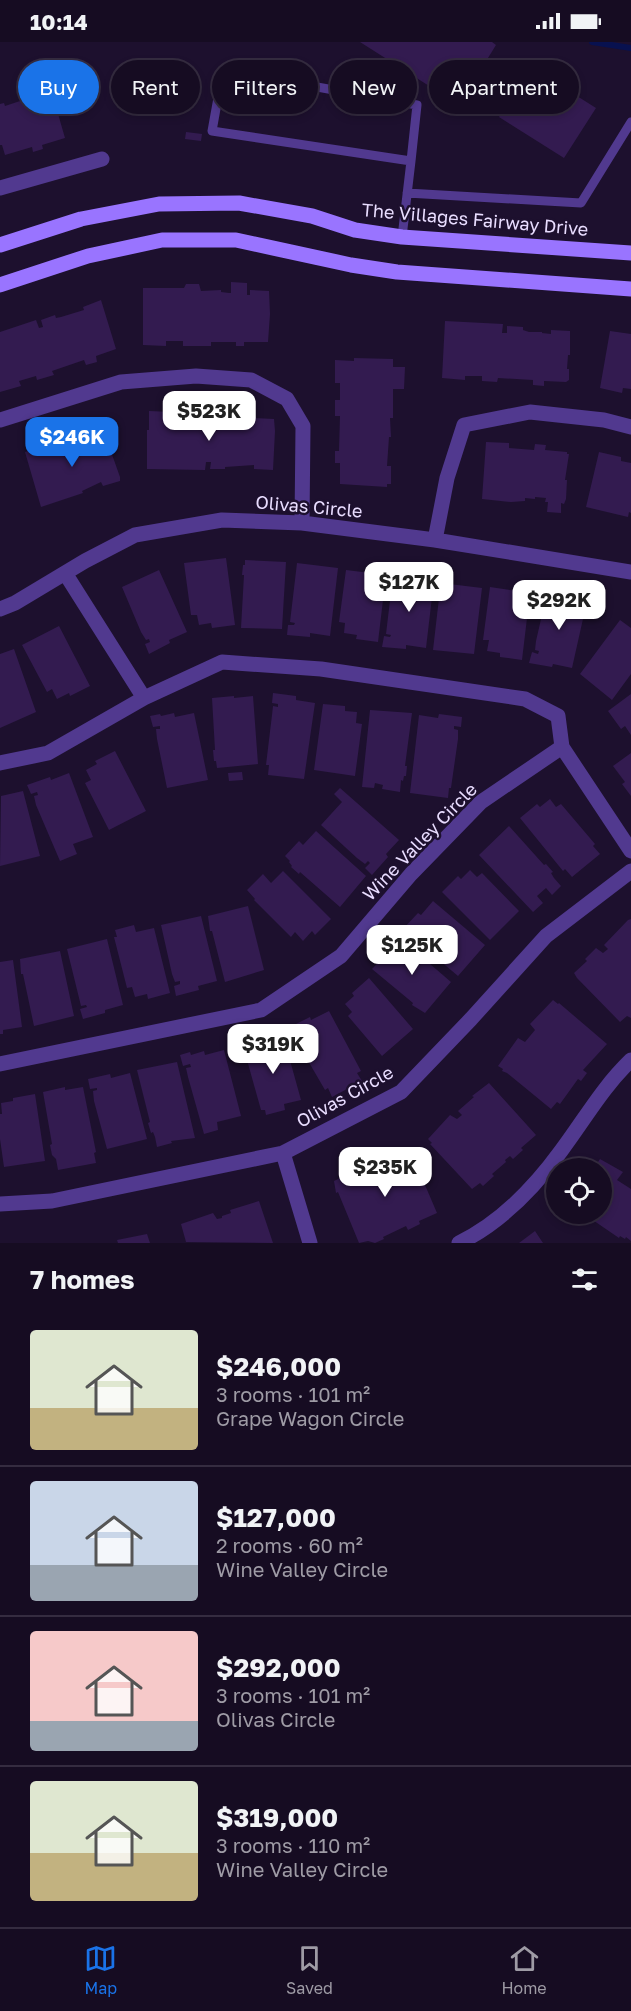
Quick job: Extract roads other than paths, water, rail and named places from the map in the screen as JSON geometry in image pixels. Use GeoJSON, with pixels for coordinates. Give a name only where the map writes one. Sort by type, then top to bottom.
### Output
{"type":"FeatureCollection","features":[{"type":"Feature","properties":{"kind":"street"},"geometry":{"type":"LineString","coordinates":[[0,188],[102,159]]}},
{"type":"Feature","properties":{"kind":"street","name":"The Villages Fairway Drive"},"geometry":{"type":"LineString","coordinates":[[0,245],[81,219],[159,204],[239,203],[312,216],[355,230],[402,237],[631,253]]}},
{"type":"Feature","properties":{"kind":"street"},"geometry":{"type":"LineString","coordinates":[[0,285],[88,256],[162,240],[237,240],[351,265],[397,272],[631,289]]}},
{"type":"Feature","properties":{"kind":"street"},"geometry":{"type":"LineString","coordinates":[[0,420],[121,382],[196,376],[251,380],[287,399],[303,426],[302,523]]}},
{"type":"Feature","properties":{"kind":"street"},"geometry":{"type":"LineString","coordinates":[[435,540],[447,478],[464,425],[530,412],[604,420],[631,427]]}},
{"type":"Feature","properties":{"kind":"street","name":"Olivas Circle"},"geometry":{"type":"LineString","coordinates":[[0,609],[15,603],[64,573],[135,535],[222,520],[302,523],[435,540],[631,572]]}},
{"type":"Feature","properties":{"kind":"street"},"geometry":{"type":"LineString","coordinates":[[64,573],[144,698]]}},
{"type":"Feature","properties":{"kind":"street"},"geometry":{"type":"LineString","coordinates":[[0,763],[48,753],[144,698],[222,662],[321,669],[525,699],[558,716],[562,747],[631,851]]}},
{"type":"Feature","properties":{"kind":"street","name":"Wine Valley Circle"},"geometry":{"type":"LineString","coordinates":[[0,1064],[261,1010],[341,956],[411,874],[481,802],[562,747]]}},
{"type":"Feature","properties":{"kind":"street","name":"Olivas Circle"},"geometry":{"type":"LineString","coordinates":[[0,1204],[52,1201],[284,1153],[401,1092],[546,936],[631,871]]}},
{"type":"Feature","properties":{"kind":"street"},"geometry":{"type":"LineString","coordinates":[[459,1243],[474,1235],[522,1198],[560,1153],[612,1079],[631,1060]]}},
{"type":"Feature","properties":{"kind":"street"},"geometry":{"type":"LineString","coordinates":[[284,1153],[310,1243]]}},
{"type":"Feature","properties":{"kind":"lane"},"geometry":{"type":"LineString","coordinates":[[402,237],[411,161],[417,105],[223,70],[212,130],[411,161]]}},
{"type":"Feature","properties":{"kind":"lane"},"geometry":{"type":"LineString","coordinates":[[407,193],[581,203],[631,122]]}},
{"type":"Feature","properties":{"kind":"waterway"},"geometry":{"type":"LineString","coordinates":[[592,42],[631,48]]}}]}
